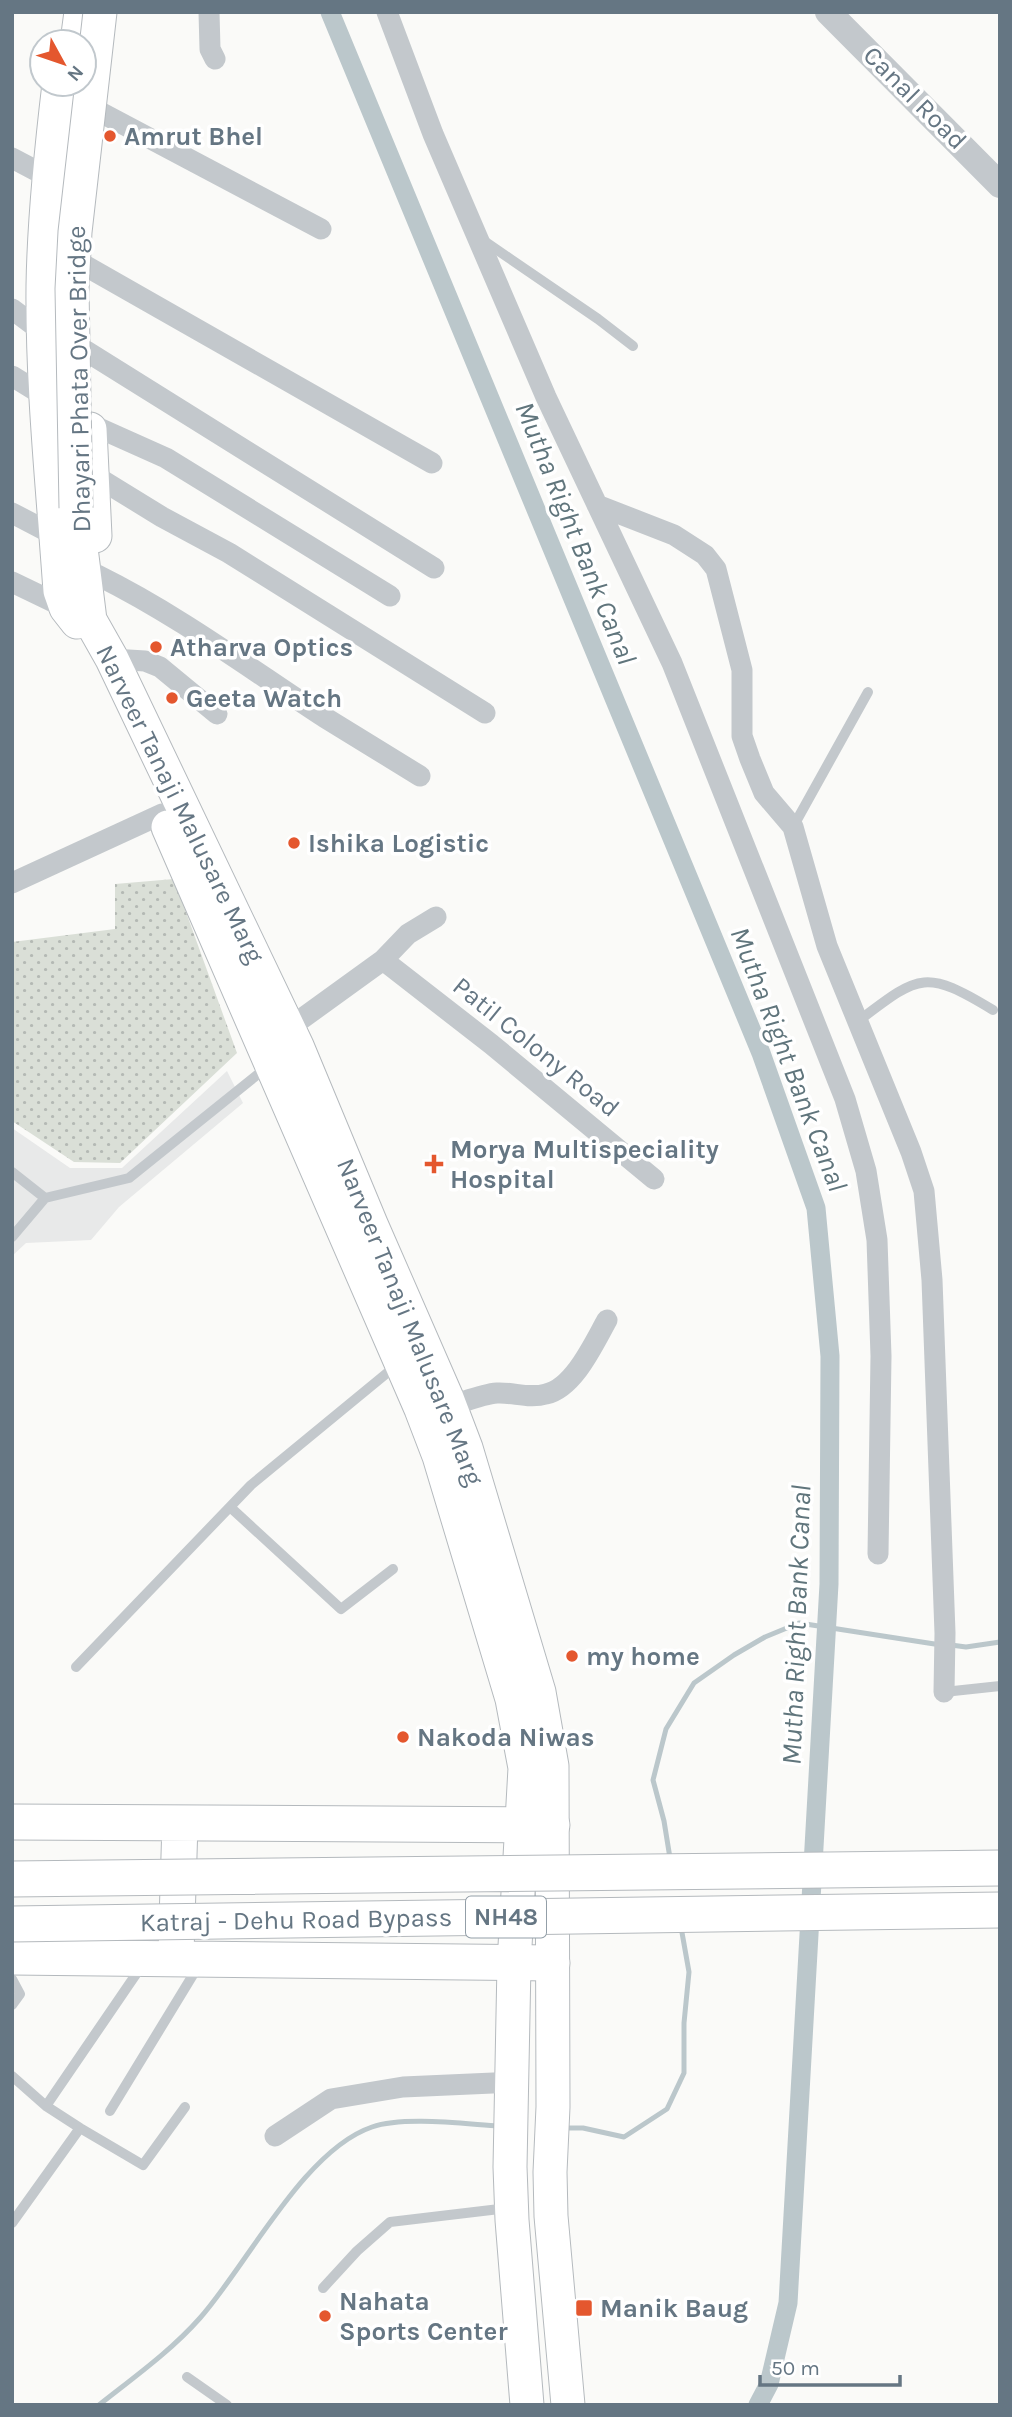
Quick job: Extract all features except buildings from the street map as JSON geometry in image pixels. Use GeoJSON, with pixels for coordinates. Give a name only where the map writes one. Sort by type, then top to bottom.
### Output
{"type":"FeatureCollection","features":[{"type":"Feature","properties":{"kind":"highway"},"geometry":{"type":"LineString","coordinates":[[12,1822],[537,1825]]}},
{"type":"Feature","properties":{"kind":"highway"},"geometry":{"type":"LineString","coordinates":[[174,1959],[180,1823]]}},
{"type":"Feature","properties":{"kind":"highway","name":"Katraj - Dehu Road Bypass"},"geometry":{"type":"LineString","coordinates":[[12,1879],[1000,1868]]}},
{"type":"Feature","properties":{"kind":"highway","name":"Katraj - Dehu Road Bypass"},"geometry":{"type":"LineString","coordinates":[[12,1924],[1000,1910]]}},
{"type":"Feature","properties":{"kind":"highway"},"geometry":{"type":"LineString","coordinates":[[12,1957],[552,1963]]}},
{"type":"Feature","properties":{"kind":"main road","name":"Dhayari Phata Over Bridge"},"geometry":{"type":"LineString","coordinates":[[64,517],[75,232],[100,12]]}},
{"type":"Feature","properties":{"kind":"main road"},"geometry":{"type":"LineString","coordinates":[[78,617],[97,575],[84,265],[89,183],[116,12]]}},
{"type":"Feature","properties":{"kind":"main road"},"geometry":{"type":"LineString","coordinates":[[57,98],[48,177],[43,288],[46,397],[64,517]]}},
{"type":"Feature","properties":{"kind":"main road","name":"Dhayari Phata Over Bridge"},"geometry":{"type":"LineString","coordinates":[[70,98],[55,230],[55,289],[64,517],[78,617]]}},
{"type":"Feature","properties":{"kind":"main road","name":"Narveer Tanaji Malusare Marg"},"geometry":{"type":"LineString","coordinates":[[78,617],[112,659],[289,1028],[466,1448],[539,1692],[552,1766],[537,1825],[514,1964],[510,2167],[527,2405]]}},
{"type":"Feature","properties":{"kind":"main road","name":"Narveer Tanaji Malusare Marg"},"geometry":{"type":"LineString","coordinates":[[78,617],[87,649],[272,1063],[439,1457],[512,1699],[537,1825],[552,1963],[551,2216],[568,2405]]}},
{"type":"Feature","properties":{"kind":"street"},"geometry":{"type":"LineString","coordinates":[[209,12],[210,49],[215,60]]}},
{"type":"Feature","properties":{"kind":"street"},"geometry":{"type":"LineString","coordinates":[[387,12],[433,134],[546,397],[672,663],[845,1099],[866,1171],[877,1240],[881,1356],[878,1554]]}},
{"type":"Feature","properties":{"kind":"street","name":"Canal Road"},"geometry":{"type":"LineString","coordinates":[[828,12],[1000,185]]}},
{"type":"Feature","properties":{"kind":"street"},"geometry":{"type":"LineString","coordinates":[[100,112],[321,229]]}},
{"type":"Feature","properties":{"kind":"street"},"geometry":{"type":"LineString","coordinates":[[12,158],[48,177],[89,183]]}},
{"type":"Feature","properties":{"kind":"street"},"geometry":{"type":"LineString","coordinates":[[84,265],[432,463]]}},
{"type":"Feature","properties":{"kind":"street"},"geometry":{"type":"LineString","coordinates":[[12,309],[44,333]]}},
{"type":"Feature","properties":{"kind":"street"},"geometry":{"type":"LineString","coordinates":[[86,351],[434,568]]}},
{"type":"Feature","properties":{"kind":"street"},"geometry":{"type":"LineString","coordinates":[[12,376],[46,397]]}},
{"type":"Feature","properties":{"kind":"street"},"geometry":{"type":"LineString","coordinates":[[89,424],[166,458],[390,596]]}},
{"type":"Feature","properties":{"kind":"street"},"geometry":{"type":"LineString","coordinates":[[92,474],[229,554],[485,713]]}},
{"type":"Feature","properties":{"kind":"street"},"geometry":{"type":"LineString","coordinates":[[597,505],[674,535],[705,555],[716,569],[742,670],[742,736],[764,793],[793,827],[827,946],[911,1152],[924,1191],[932,1280],[945,1633],[944,1692]]}},
{"type":"Feature","properties":{"kind":"street"},"geometry":{"type":"LineString","coordinates":[[12,513],[64,517]]}},
{"type":"Feature","properties":{"kind":"street"},"geometry":{"type":"LineString","coordinates":[[97,575],[209,638],[323,716],[419,776]]}},
{"type":"Feature","properties":{"kind":"street"},"geometry":{"type":"LineString","coordinates":[[12,582],[78,617]]}},
{"type":"Feature","properties":{"kind":"street"},"geometry":{"type":"LineString","coordinates":[[112,659],[145,661],[160,667],[217,714]]}},
{"type":"Feature","properties":{"kind":"street"},"geometry":{"type":"LineString","coordinates":[[12,883],[162,814]]}},
{"type":"Feature","properties":{"kind":"street"},"geometry":{"type":"LineString","coordinates":[[289,1028],[383,960],[408,934],[436,917]]}},
{"type":"Feature","properties":{"kind":"street","name":"Patil Colony Road"},"geometry":{"type":"LineString","coordinates":[[383,960],[491,1044],[654,1179]]}},
{"type":"Feature","properties":{"kind":"street"},"geometry":{"type":"LineString","coordinates":[[450,1406],[497,1393],[521,1396],[547,1394],[560,1387],[582,1365],[607,1320]]}},
{"type":"Feature","properties":{"kind":"street"},"geometry":{"type":"LineString","coordinates":[[275,2136],[331,2099],[403,2087],[513,2094]]}},
{"type":"Feature","properties":{"kind":"lane"},"geometry":{"type":"LineString","coordinates":[[477,237],[633,346]]}},
{"type":"Feature","properties":{"kind":"lane"},"geometry":{"type":"LineString","coordinates":[[793,827],[868,692]]}},
{"type":"Feature","properties":{"kind":"lane"},"geometry":{"type":"LineString","coordinates":[[857,1022],[902,988],[916,982],[949,986],[993,1010]]}},
{"type":"Feature","properties":{"kind":"lane"},"geometry":{"type":"LineString","coordinates":[[12,1237],[45,1198],[129,1178],[272,1063]]}},
{"type":"Feature","properties":{"kind":"lane"},"geometry":{"type":"LineString","coordinates":[[12,1172],[45,1198]]}},
{"type":"Feature","properties":{"kind":"lane"},"geometry":{"type":"LineString","coordinates":[[76,1667],[251,1485],[400,1362]]}},
{"type":"Feature","properties":{"kind":"lane"},"geometry":{"type":"LineString","coordinates":[[230,1507],[341,1609],[393,1569]]}},
{"type":"Feature","properties":{"kind":"lane"},"geometry":{"type":"LineString","coordinates":[[944,1692],[1000,1686]]}},
{"type":"Feature","properties":{"kind":"lane"},"geometry":{"type":"LineString","coordinates":[[46,2106],[174,1959]]}},
{"type":"Feature","properties":{"kind":"lane"},"geometry":{"type":"LineString","coordinates":[[110,2111],[174,1959]]}},
{"type":"Feature","properties":{"kind":"lane"},"geometry":{"type":"LineString","coordinates":[[12,1979],[20,1994],[12,2005]]}},
{"type":"Feature","properties":{"kind":"lane"},"geometry":{"type":"LineString","coordinates":[[12,2076],[46,2106],[143,2165],[185,2107]]}},
{"type":"Feature","properties":{"kind":"lane"},"geometry":{"type":"LineString","coordinates":[[12,2222],[80,2128]]}},
{"type":"Feature","properties":{"kind":"lane"},"geometry":{"type":"LineString","coordinates":[[323,2288],[357,2251],[390,2222],[511,2207]]}},
{"type":"Feature","properties":{"kind":"lane"},"geometry":{"type":"LineString","coordinates":[[187,2377],[227,2405]]}},
{"type":"Feature","properties":{"kind":"shaded area"},"geometry":{"type":"Polygon","coordinates":[[[174,879],[237,1053],[120,1163],[74,1162],[12,1121],[12,942],[115,929],[115,884],[174,879]]]}},
{"type":"Feature","properties":{"kind":"shaded area"},"geometry":{"type":"Polygon","coordinates":[[[227,1071],[243,1103],[119,1207],[91,1240],[26,1243],[12,1256],[12,1128],[70,1168],[122,1168],[227,1071]]]}},
{"type":"Feature","properties":{"kind":"waterway","name":"Mutha Right Bank Canal"},"geometry":{"type":"LineString","coordinates":[[330,12],[761,1053],[816,1208],[830,1356],[829,1584],[788,2303],[769,2384],[758,2405]]}},
{"type":"Feature","properties":{"kind":"waterway"},"geometry":{"type":"LineString","coordinates":[[670,1858],[653,1780],[666,1729],[694,1683],[765,1637],[799,1623],[941,1645]]}},
{"type":"Feature","properties":{"kind":"waterway"},"geometry":{"type":"LineString","coordinates":[[951,1645],[966,1647],[1000,1642]]}},
{"type":"Feature","properties":{"kind":"waterway"},"geometry":{"type":"LineString","coordinates":[[562,2128],[583,2128],[624,2137],[667,2109],[684,2073],[684,2023],[689,1972],[681,1927]]}},
{"type":"Feature","properties":{"kind":"waterway"},"geometry":{"type":"LineString","coordinates":[[99,2405],[189,2330],[218,2296],[300,2184],[323,2159],[347,2140],[372,2127],[401,2122],[499,2126]]}},
{"type":"Feature","properties":{"kind":"place","name":"Amrut Bhel"},"geometry":{"type":"Point","coordinates":[110,136]}},
{"type":"Feature","properties":{"kind":"place","name":"Atharva Optics"},"geometry":{"type":"Point","coordinates":[156,647]}},
{"type":"Feature","properties":{"kind":"place","name":"Geeta Watch"},"geometry":{"type":"Point","coordinates":[172,698]}},
{"type":"Feature","properties":{"kind":"place","name":"Ishika Logistic"},"geometry":{"type":"Point","coordinates":[294,843]}},
{"type":"Feature","properties":{"kind":"place","name":"Morya Multispeciality Hospital"},"geometry":{"type":"Point","coordinates":[434,1164]}},
{"type":"Feature","properties":{"kind":"place","name":"my home"},"geometry":{"type":"Point","coordinates":[572,1656]}},
{"type":"Feature","properties":{"kind":"place","name":"Nakoda Niwas"},"geometry":{"type":"Point","coordinates":[403,1737]}},
{"type":"Feature","properties":{"kind":"place","name":"Manik Baug"},"geometry":{"type":"Point","coordinates":[584,2308]}},
{"type":"Feature","properties":{"kind":"place","name":"Nahata Sports Center"},"geometry":{"type":"Point","coordinates":[325,2316]}}]}
